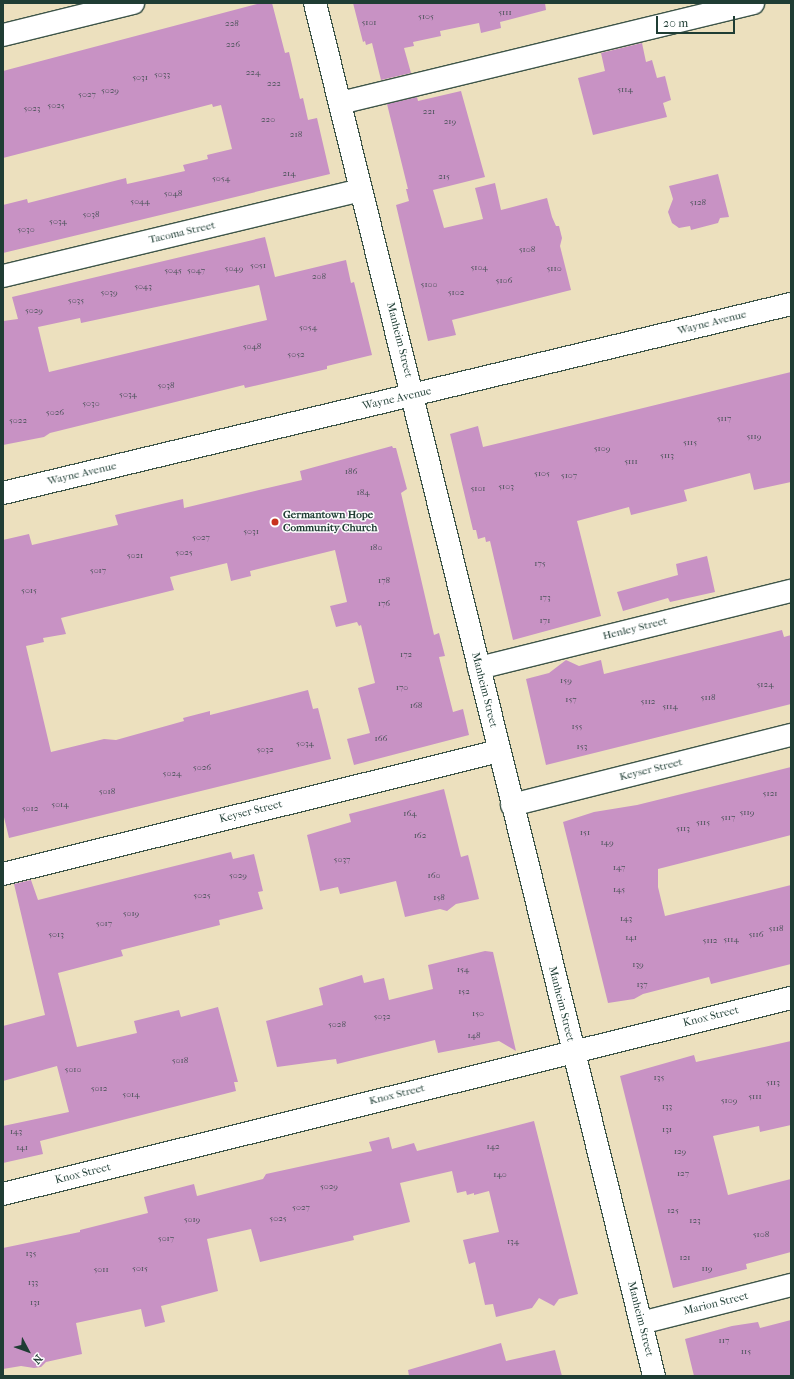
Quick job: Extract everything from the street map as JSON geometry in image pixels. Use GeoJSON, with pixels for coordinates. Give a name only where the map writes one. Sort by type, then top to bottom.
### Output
{"type":"FeatureCollection","features":[{"type":"Feature","properties":{"kind":"street"},"geometry":{"type":"LineString","coordinates":[[3,35],[133,3]]}},
{"type":"Feature","properties":{"kind":"street","name":"Manheim Street"},"geometry":{"type":"LineString","coordinates":[[315,3],[572,1052],[654,1376]]}},
{"type":"Feature","properties":{"kind":"street"},"geometry":{"type":"LineString","coordinates":[[340,103],[753,3]]}},
{"type":"Feature","properties":{"kind":"street","name":"Tacoma Street"},"geometry":{"type":"LineString","coordinates":[[3,276],[362,190]]}},
{"type":"Feature","properties":{"kind":"street","name":"Wayne Avenue"},"geometry":{"type":"LineString","coordinates":[[3,493],[791,304]]}},
{"type":"Feature","properties":{"kind":"street","name":"Henley Street"},"geometry":{"type":"LineString","coordinates":[[479,668],[791,591]]}},
{"type":"Feature","properties":{"kind":"street","name":"Keyser Street"},"geometry":{"type":"LineString","coordinates":[[512,805],[791,735]]}},
{"type":"Feature","properties":{"kind":"street","name":"Keyser Street"},"geometry":{"type":"LineString","coordinates":[[3,874],[499,751]]}},
{"type":"Feature","properties":{"kind":"street","name":"Knox Street"},"geometry":{"type":"LineString","coordinates":[[3,1194],[791,998]]}},
{"type":"Feature","properties":{"kind":"street","name":"Marion Street"},"geometry":{"type":"LineString","coordinates":[[641,1323],[791,1285]]}},
{"type":"Feature","properties":{"kind":"building"},"geometry":{"type":"Polygon","coordinates":[[[261,3],[272,3],[285,53],[289,52],[300,99],[303,98],[308,120],[317,118],[330,174],[3,253],[3,205],[27,199],[28,203],[126,178],[127,184],[185,171],[183,165],[208,159],[207,155],[232,149],[221,105],[213,107],[212,104],[3,158],[3,71],[261,3]]]}},
{"type":"Feature","properties":{"kind":"building"},"geometry":{"type":"Polygon","coordinates":[[[353,3],[545,3],[546,10],[500,22],[501,28],[481,33],[479,23],[440,31],[441,36],[413,42],[414,46],[404,48],[411,73],[381,80],[372,43],[366,45],[365,41],[363,42],[353,3]]]}},
{"type":"Feature","properties":{"kind":"building"},"geometry":{"type":"Polygon","coordinates":[[[642,43],[646,62],[652,60],[657,78],[665,76],[671,100],[663,103],[667,117],[593,135],[578,78],[605,71],[601,53],[642,43]]]}},
{"type":"Feature","properties":{"kind":"building"},"geometry":{"type":"Polygon","coordinates":[[[461,91],[485,177],[433,190],[444,228],[483,219],[475,188],[495,183],[501,210],[547,198],[552,217],[556,226],[559,226],[562,238],[560,246],[571,290],[452,320],[456,335],[428,341],[396,205],[409,201],[406,189],[408,189],[387,104],[417,97],[418,101],[461,91]]]}},
{"type":"Feature","properties":{"kind":"building"},"geometry":{"type":"Polygon","coordinates":[[[718,174],[729,217],[720,218],[718,223],[691,230],[690,226],[679,228],[672,223],[668,212],[673,199],[669,186],[718,174]]]}},
{"type":"Feature","properties":{"kind":"building"},"geometry":{"type":"Polygon","coordinates":[[[265,237],[275,277],[346,260],[351,283],[354,282],[372,355],[327,366],[327,369],[245,388],[244,385],[50,433],[44,437],[3,445],[3,321],[18,319],[12,297],[265,237]],[[259,285],[81,323],[80,318],[38,327],[49,372],[267,320],[259,285]]]}},
{"type":"Feature","properties":{"kind":"building"},"geometry":{"type":"Polygon","coordinates":[[[791,372],[791,482],[754,490],[750,473],[684,490],[687,501],[631,515],[629,507],[577,521],[601,616],[513,640],[490,541],[486,542],[485,537],[478,539],[476,530],[473,530],[450,434],[478,426],[483,447],[791,372]]]}},
{"type":"Feature","properties":{"kind":"building"},"geometry":{"type":"Polygon","coordinates":[[[392,446],[393,448],[396,448],[407,489],[401,493],[434,635],[439,633],[445,656],[439,657],[453,712],[463,709],[469,735],[354,765],[347,739],[370,733],[358,688],[375,683],[361,625],[359,626],[357,622],[336,627],[330,606],[347,602],[335,550],[250,571],[251,576],[231,581],[227,563],[170,577],[174,590],[61,618],[66,634],[43,638],[44,642],[26,646],[51,752],[104,739],[116,740],[184,721],[183,718],[210,711],[210,715],[308,690],[313,709],[318,708],[331,759],[9,838],[3,813],[3,540],[29,534],[32,545],[118,525],[115,515],[183,499],[184,508],[302,480],[300,471],[392,446]]]}},
{"type":"Feature","properties":{"kind":"building"},"geometry":{"type":"Polygon","coordinates":[[[707,556],[715,592],[670,602],[668,598],[623,611],[617,592],[678,575],[676,564],[707,556]]]}},
{"type":"Feature","properties":{"kind":"building"},"geometry":{"type":"Polygon","coordinates":[[[782,630],[784,637],[791,635],[791,704],[546,765],[526,679],[549,673],[566,660],[579,666],[601,660],[604,674],[782,630]]]}},
{"type":"Feature","properties":{"kind":"building"},"geometry":{"type":"Polygon","coordinates":[[[791,767],[791,835],[658,869],[658,887],[665,916],[791,885],[791,964],[711,984],[709,977],[643,994],[634,999],[608,1003],[563,822],[594,812],[637,805],[791,767]]]}},
{"type":"Feature","properties":{"kind":"building"},"geometry":{"type":"Polygon","coordinates":[[[444,789],[461,857],[468,855],[479,899],[456,904],[447,911],[440,909],[405,917],[396,881],[340,894],[338,887],[320,891],[307,835],[351,822],[349,814],[444,789]]]}},
{"type":"Feature","properties":{"kind":"building"},"geometry":{"type":"Polygon","coordinates":[[[231,852],[233,859],[254,854],[263,891],[258,892],[263,909],[219,920],[220,925],[121,950],[123,956],[58,973],[77,1047],[137,1033],[134,1021],[179,1010],[181,1017],[218,1007],[238,1082],[234,1082],[236,1091],[40,1141],[43,1154],[3,1163],[3,1126],[69,1112],[57,1066],[3,1081],[3,1026],[45,1015],[14,884],[31,880],[38,900],[231,852]]]}},
{"type":"Feature","properties":{"kind":"building"},"geometry":{"type":"Polygon","coordinates":[[[485,951],[493,952],[516,1051],[499,1041],[438,1053],[435,1040],[337,1064],[336,1059],[277,1067],[266,1021],[323,1005],[319,988],[362,975],[364,983],[384,978],[389,1000],[433,989],[428,965],[485,951]]]}},
{"type":"Feature","properties":{"kind":"building"},"geometry":{"type":"Polygon","coordinates":[[[791,1041],[791,1125],[760,1132],[759,1126],[713,1136],[728,1195],[791,1179],[791,1252],[746,1264],[747,1269],[673,1288],[620,1076],[694,1055],[696,1062],[791,1041]]]}},
{"type":"Feature","properties":{"kind":"building"},"geometry":{"type":"Polygon","coordinates":[[[534,1121],[578,1294],[559,1299],[554,1306],[539,1298],[532,1308],[496,1317],[493,1304],[485,1305],[475,1262],[469,1264],[463,1240],[499,1232],[489,1191],[474,1195],[474,1193],[467,1195],[466,1191],[457,1193],[452,1171],[400,1183],[410,1222],[353,1236],[354,1240],[260,1262],[251,1229],[207,1239],[218,1291],[161,1306],[165,1322],[145,1327],[141,1309],[76,1323],[82,1354],[46,1362],[41,1367],[34,1368],[21,1366],[3,1369],[3,1248],[80,1232],[80,1230],[148,1213],[144,1197],[194,1184],[197,1196],[263,1179],[266,1174],[372,1151],[369,1142],[389,1137],[392,1149],[414,1143],[417,1151],[534,1121]]]}},
{"type":"Feature","properties":{"kind":"building"},"geometry":{"type":"Polygon","coordinates":[[[791,1320],[791,1376],[694,1376],[685,1339],[732,1326],[758,1322],[760,1328],[791,1320]]]}},
{"type":"Feature","properties":{"kind":"building"},"geometry":{"type":"Polygon","coordinates":[[[501,1343],[506,1361],[555,1350],[562,1376],[409,1376],[408,1370],[501,1343]]]}},
{"type":"Feature","properties":{"kind":"place","name":"Germantown Hope Community Church"},"geometry":{"type":"Point","coordinates":[275,522]}}]}
